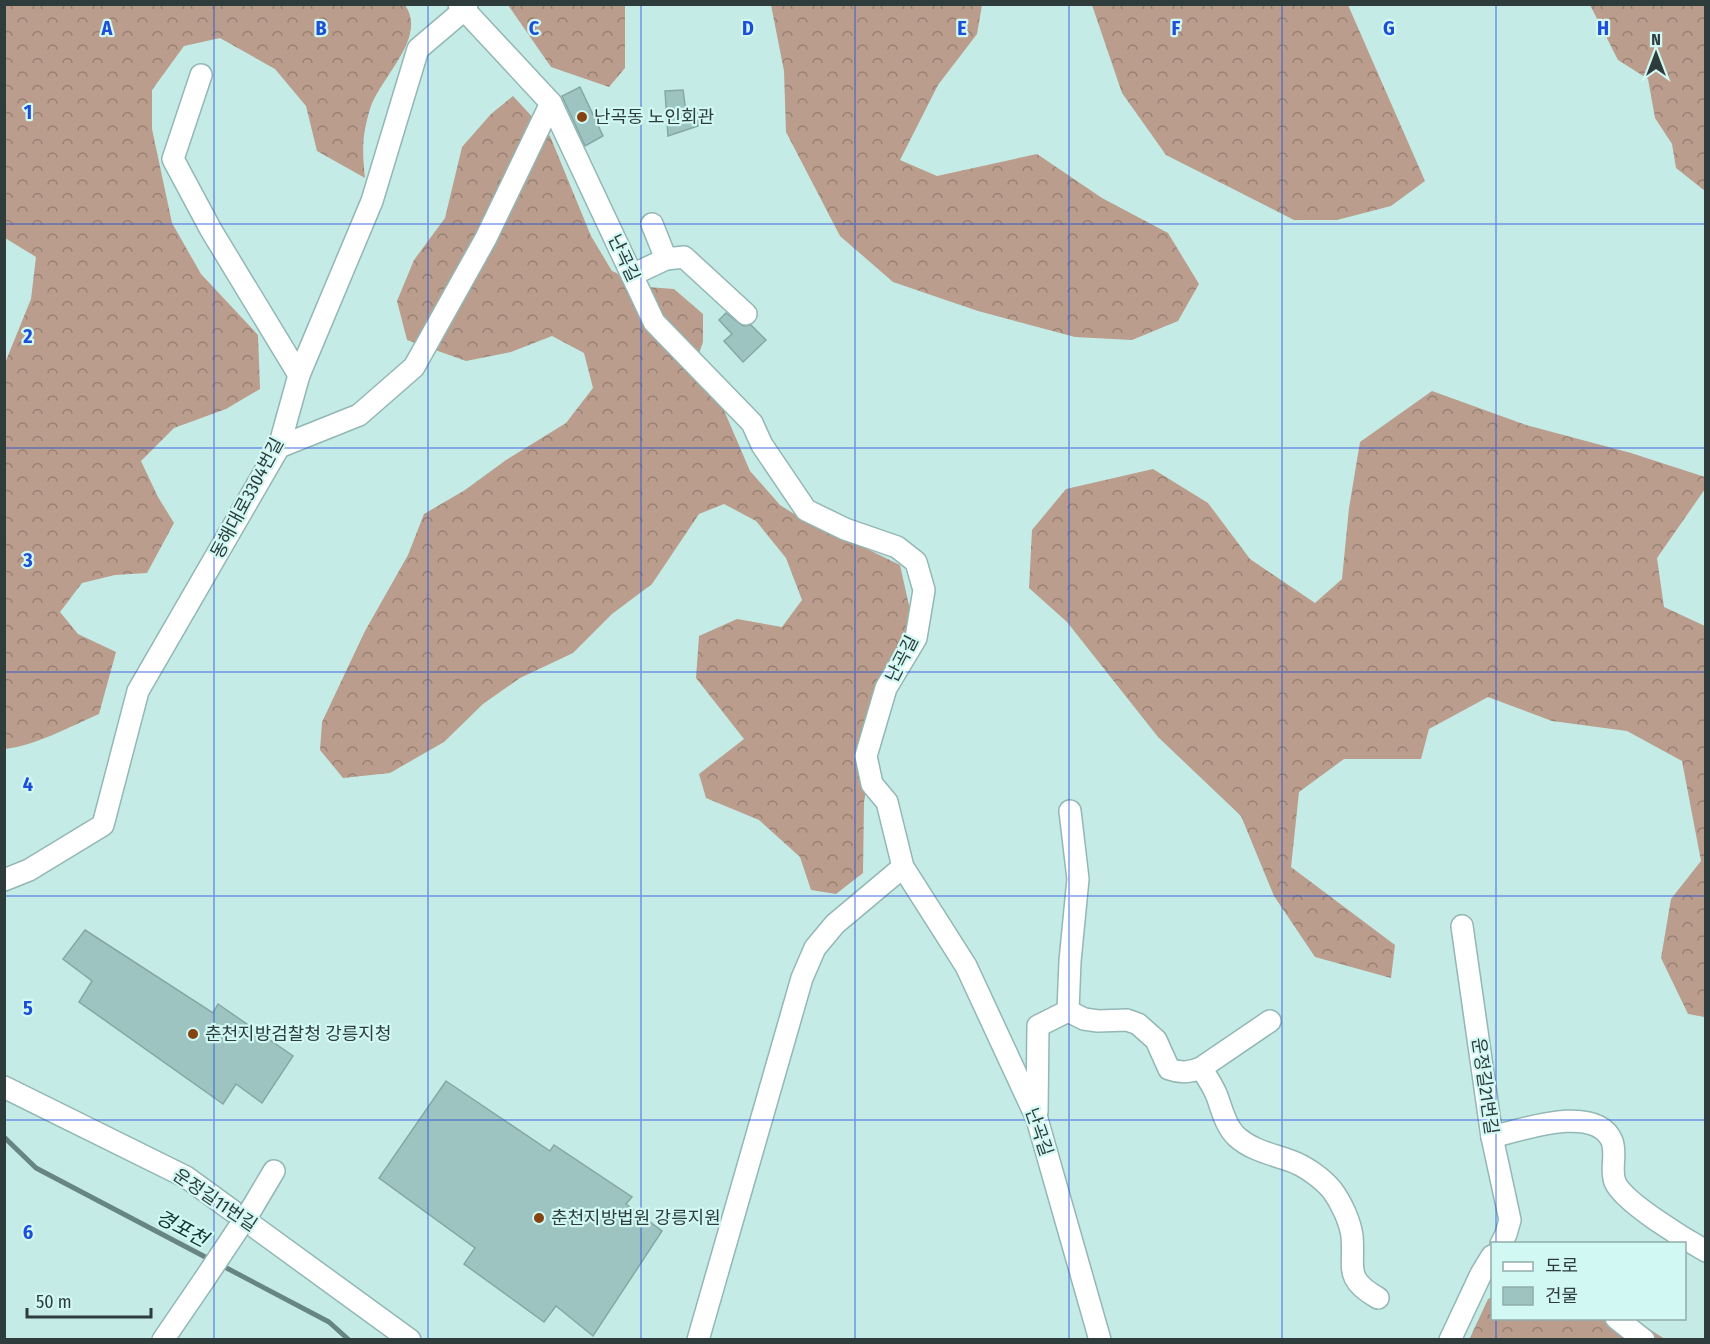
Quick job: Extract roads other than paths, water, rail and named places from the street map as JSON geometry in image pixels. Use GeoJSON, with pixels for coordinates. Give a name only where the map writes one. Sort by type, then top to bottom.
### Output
{"type":"FeatureCollection","features":[{"type":"Feature","properties":{"kind":"street","name":"난곡길"},"geometry":{"type":"LineString","coordinates":[[463,6],[551,103],[654,322],[752,423],[762,445],[806,510],[845,530],[897,548],[916,562],[924,590],[916,638],[886,688],[866,756],[872,784],[887,802],[903,867],[966,966],[1037,1119],[1100,1340]]}},
{"type":"Feature","properties":{"kind":"street","name":"동해대로3304번길"},"geometry":{"type":"LineString","coordinates":[[4,880],[29,870],[103,825],[138,691],[279,447],[299,375],[372,201],[418,49],[463,6]]}},
{"type":"Feature","properties":{"kind":"street"},"geometry":{"type":"LineString","coordinates":[[201,75],[173,159],[211,230],[299,375]]}},
{"type":"Feature","properties":{"kind":"street"},"geometry":{"type":"LineString","coordinates":[[279,447],[359,415],[414,367],[486,238],[551,103]]}},
{"type":"Feature","properties":{"kind":"street"},"geometry":{"type":"LineString","coordinates":[[652,224],[666,259]]}},
{"type":"Feature","properties":{"kind":"street"},"geometry":{"type":"LineString","coordinates":[[632,275],[666,259],[684,257],[746,314]]}},
{"type":"Feature","properties":{"kind":"street"},"geometry":{"type":"LineString","coordinates":[[1068,1011],[1078,879],[1070,811]]}},
{"type":"Feature","properties":{"kind":"street"},"geometry":{"type":"LineString","coordinates":[[698,1340],[802,978],[815,948],[835,924],[903,867]]}},
{"type":"Feature","properties":{"kind":"street","name":"운정길21번길"},"geometry":{"type":"LineString","coordinates":[[1462,926],[1492,1137],[1510,1220],[1509,1240]]}},
{"type":"Feature","properties":{"kind":"street"},"geometry":{"type":"LineString","coordinates":[[1037,1119],[1038,1026],[1068,1011],[1091,1020],[1126,1020],[1138,1024],[1156,1040],[1169,1068],[1178,1072],[1191,1072],[1201,1068],[1270,1021]]}},
{"type":"Feature","properties":{"kind":"street"},"geometry":{"type":"LineString","coordinates":[[1201,1068],[1234,1135],[1257,1150],[1293,1161],[1331,1190],[1346,1215],[1352,1235],[1352,1268],[1355,1280],[1364,1290],[1378,1298]]}},
{"type":"Feature","properties":{"kind":"street","name":"운정길11번길"},"geometry":{"type":"LineString","coordinates":[[4,1087],[186,1177],[411,1340]]}},
{"type":"Feature","properties":{"kind":"street"},"geometry":{"type":"LineString","coordinates":[[1492,1137],[1563,1121],[1579,1121],[1594,1125],[1605,1132],[1611,1141],[1615,1184],[1652,1216],[1706,1251]]}},
{"type":"Feature","properties":{"kind":"street"},"geometry":{"type":"LineString","coordinates":[[163,1340],[252,1208],[274,1171]]}},
{"type":"Feature","properties":{"kind":"street"},"geometry":{"type":"LineString","coordinates":[[1450,1340],[1491,1258]]}},
{"type":"Feature","properties":{"kind":"street"},"geometry":{"type":"LineString","coordinates":[[1619,1320],[1644,1340]]}},
{"type":"Feature","properties":{"kind":"waterway","name":"경포천"},"geometry":{"type":"LineString","coordinates":[[4,1137],[36,1168],[211,1260]]}},
{"type":"Feature","properties":{"kind":"waterway","name":"경포천"},"geometry":{"type":"LineString","coordinates":[[219,1264],[329,1322],[349,1340]]}},
{"type":"Feature","properties":{"kind":"place","name":"난곡동 노인회관"},"geometry":{"type":"Point","coordinates":[582,117]}},
{"type":"Feature","properties":{"kind":"place","name":"춘천지방검찰청 강릉지청"},"geometry":{"type":"Point","coordinates":[193,1034]}},
{"type":"Feature","properties":{"kind":"place","name":"춘천지방법원 강릉지원"},"geometry":{"type":"Point","coordinates":[539,1218]}}]}
